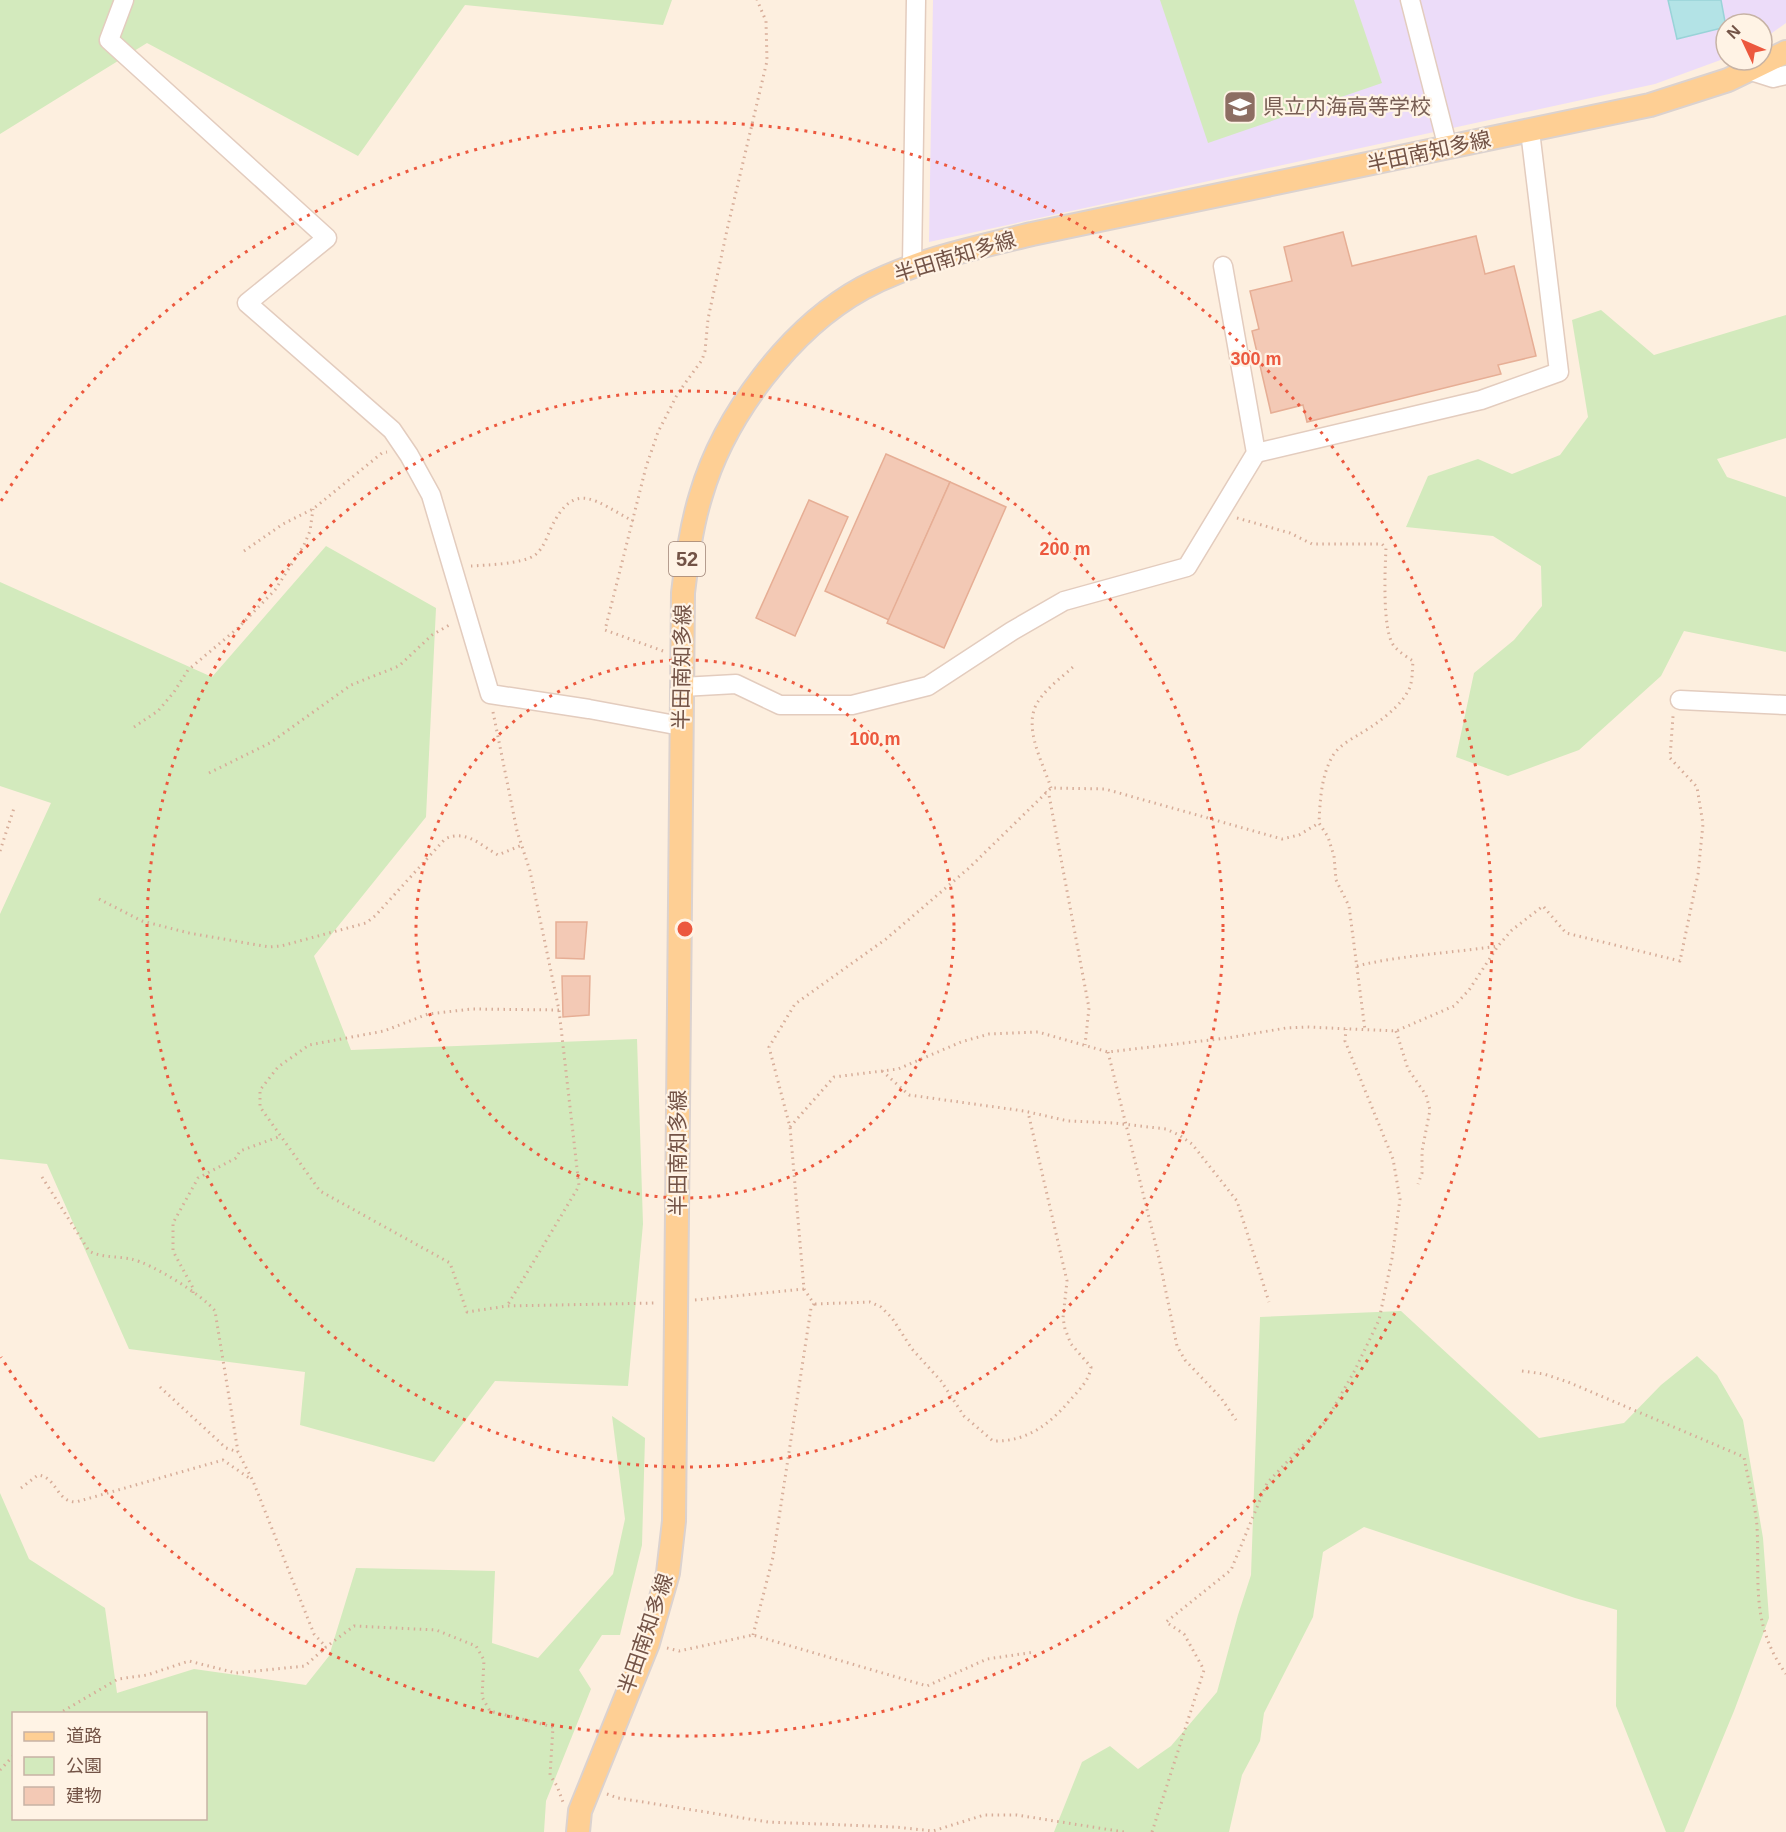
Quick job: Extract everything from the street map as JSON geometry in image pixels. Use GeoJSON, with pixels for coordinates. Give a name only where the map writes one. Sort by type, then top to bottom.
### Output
{"type":"FeatureCollection","features":[{"type":"Feature","properties":{"kind":"main road","name":"半田南知多線"},"geometry":{"type":"LineString","coordinates":[[579,1821],[588,1788],[648,1643],[668,1573],[674,1521],[683,593],[690,537],[701,493],[719,447],[741,409],[773,364],[805,332],[862,289],[912,266],[963,250],[1032,234],[1650,105],[1748,72]]}},
{"type":"Feature","properties":{"kind":"street"},"geometry":{"type":"LineString","coordinates":[[124,0],[109,40],[327,238],[247,303],[392,430],[408,452],[431,495],[490,694],[580,707],[681,726]]}},
{"type":"Feature","properties":{"kind":"street"},"geometry":{"type":"LineString","coordinates":[[912,266],[916,0]]}},
{"type":"Feature","properties":{"kind":"street"},"geometry":{"type":"LineString","coordinates":[[1410,0],[1448,148]]}},
{"type":"Feature","properties":{"kind":"street"},"geometry":{"type":"LineString","coordinates":[[1754,72],[1773,78],[1786,75]]}},
{"type":"Feature","properties":{"kind":"street"},"geometry":{"type":"LineString","coordinates":[[1256,453],[1481,400],[1559,372],[1530,131]]}},
{"type":"Feature","properties":{"kind":"street"},"geometry":{"type":"LineString","coordinates":[[682,687],[736,684],[780,705],[852,705],[928,686],[1012,631],[1064,601],[1187,567],[1256,453],[1223,266]]}},
{"type":"Feature","properties":{"kind":"street"},"geometry":{"type":"LineString","coordinates":[[1680,700],[1786,705]]}},
{"type":"Feature","properties":{"kind":"path"},"geometry":{"type":"LineString","coordinates":[[682,657],[605,630],[646,467],[658,432],[678,393],[702,360],[705,351],[711,308],[767,61],[766,21],[757,0]]}},
{"type":"Feature","properties":{"kind":"path"},"geometry":{"type":"LineString","coordinates":[[244,551],[283,524],[313,509],[382,453],[408,452]]}},
{"type":"Feature","properties":{"kind":"path"},"geometry":{"type":"LineString","coordinates":[[453,568],[526,560],[535,556],[544,544],[562,508],[575,498],[588,498],[633,521]]}},
{"type":"Feature","properties":{"kind":"path"},"geometry":{"type":"LineString","coordinates":[[134,727],[158,711],[188,670],[238,628],[274,590],[304,545],[310,531],[313,509]]}},
{"type":"Feature","properties":{"kind":"path"},"geometry":{"type":"LineString","coordinates":[[1221,511],[1243,520],[1290,533],[1312,544],[1382,544],[1386,548],[1388,635],[1394,646],[1413,661],[1412,680],[1408,692],[1396,706],[1372,727],[1348,741],[1331,759],[1320,801],[1319,823],[1328,837],[1334,856],[1336,879],[1349,906],[1365,1030]]}},
{"type":"Feature","properties":{"kind":"path"},"geometry":{"type":"LineString","coordinates":[[209,773],[270,743],[351,685],[399,666],[432,635],[467,615]]}},
{"type":"Feature","properties":{"kind":"path"},"geometry":{"type":"LineString","coordinates":[[1051,788],[1032,732],[1032,717],[1037,704],[1073,667]]}},
{"type":"Feature","properties":{"kind":"path"},"geometry":{"type":"LineString","coordinates":[[490,694],[517,831],[530,871],[559,1010],[579,1185],[507,1306]]}},
{"type":"Feature","properties":{"kind":"path"},"geometry":{"type":"LineString","coordinates":[[790,1127],[834,1077],[898,1069],[961,1042],[989,1034],[1038,1032],[1108,1052],[1227,1038],[1286,1028],[1396,1031],[1454,1006],[1469,990],[1498,946],[1512,930],[1543,906],[1566,933],[1680,961],[1698,873],[1703,824],[1696,787],[1670,758],[1673,716],[1680,700]]}},
{"type":"Feature","properties":{"kind":"path"},"geometry":{"type":"LineString","coordinates":[[814,1304],[804,1289],[790,1127],[769,1047],[795,1004],[886,939],[969,868],[1051,788],[1105,789],[1282,839],[1299,835],[1319,823]]}},
{"type":"Feature","properties":{"kind":"path"},"geometry":{"type":"LineString","coordinates":[[1045,792],[1049,795],[1089,1008],[1085,1045]]}},
{"type":"Feature","properties":{"kind":"path"},"geometry":{"type":"LineString","coordinates":[[0,851],[14,808]]}},
{"type":"Feature","properties":{"kind":"path"},"geometry":{"type":"LineString","coordinates":[[99,900],[142,921],[189,933],[235,942],[280,946],[366,923],[445,839],[454,834],[465,836],[498,855],[522,845]]}},
{"type":"Feature","properties":{"kind":"path"},"geometry":{"type":"LineString","coordinates":[[1357,966],[1498,946]]}},
{"type":"Feature","properties":{"kind":"path"},"geometry":{"type":"LineString","coordinates":[[559,1010],[472,1010],[428,1014],[384,1031],[309,1045],[278,1067],[260,1090],[260,1107],[320,1191],[450,1263],[467,1312],[507,1306],[677,1302],[804,1289]]}},
{"type":"Feature","properties":{"kind":"path"},"geometry":{"type":"LineString","coordinates":[[1152,1832],[1204,1670],[1184,1634],[1166,1622],[1231,1570],[1267,1483],[1326,1421],[1355,1370],[1379,1320],[1392,1258],[1400,1199],[1394,1159],[1346,1041],[1346,1029]]}},
{"type":"Feature","properties":{"kind":"path"},"geometry":{"type":"LineString","coordinates":[[1396,1031],[1408,1068],[1426,1095],[1430,1110],[1422,1151],[1422,1173],[1418,1184]]}},
{"type":"Feature","properties":{"kind":"path"},"geometry":{"type":"LineString","coordinates":[[1108,1052],[1159,1257],[1177,1346],[1185,1360],[1221,1398],[1236,1420]]}},
{"type":"Feature","properties":{"kind":"path"},"geometry":{"type":"LineString","coordinates":[[882,1071],[909,1095],[1029,1112],[1068,1121],[1166,1129],[1179,1135],[1192,1144],[1237,1201],[1269,1302]]}},
{"type":"Feature","properties":{"kind":"path"},"geometry":{"type":"LineString","coordinates":[[814,1304],[870,1302],[881,1307],[892,1318],[912,1349],[941,1381],[964,1416],[993,1441],[1020,1439],[1037,1431],[1055,1418],[1089,1378],[1091,1367],[1071,1344],[1065,1329],[1067,1281],[1029,1112]]}},
{"type":"Feature","properties":{"kind":"path"},"geometry":{"type":"LineString","coordinates":[[193,1293],[193,1288],[172,1251],[173,1223],[193,1186],[198,1178],[236,1158],[240,1151],[281,1136]]}},
{"type":"Feature","properties":{"kind":"path"},"geometry":{"type":"LineString","coordinates":[[42,1177],[89,1251],[95,1254],[132,1259],[145,1264],[207,1302],[215,1311],[238,1452],[254,1480],[314,1634],[326,1647]]}},
{"type":"Feature","properties":{"kind":"path"},"geometry":{"type":"LineString","coordinates":[[753,1635],[773,1557],[811,1308],[814,1304]]}},
{"type":"Feature","properties":{"kind":"path"},"geometry":{"type":"LineString","coordinates":[[1522,1371],[1544,1374],[1568,1382],[1744,1457],[1756,1524],[1759,1613],[1767,1642],[1786,1674]]}},
{"type":"Feature","properties":{"kind":"path"},"geometry":{"type":"LineString","coordinates":[[160,1387],[226,1448],[238,1452]]}},
{"type":"Feature","properties":{"kind":"path"},"geometry":{"type":"LineString","coordinates":[[21,1488],[38,1475],[44,1476],[50,1480],[63,1499],[76,1502],[223,1460],[254,1480]]}},
{"type":"Feature","properties":{"kind":"path"},"geometry":{"type":"LineString","coordinates":[[60,1712],[117,1679],[147,1675],[189,1660],[236,1673],[305,1666],[354,1626],[436,1630],[476,1646],[484,1660],[482,1697],[490,1711],[553,1727],[550,1776],[564,1803],[579,1821]]}},
{"type":"Feature","properties":{"kind":"path"},"geometry":{"type":"LineString","coordinates":[[648,1643],[679,1651],[753,1635],[927,1686],[987,1659],[1035,1652]]}},
{"type":"Feature","properties":{"kind":"path"},"geometry":{"type":"LineString","coordinates":[[0,1770],[12,1757]]}},
{"type":"Feature","properties":{"kind":"path"},"geometry":{"type":"LineString","coordinates":[[588,1788],[618,1798],[768,1822],[895,1827],[933,1832],[984,1815],[1017,1815],[1124,1832]]}},
{"type":"Feature","properties":{"kind":"shaded area","name":"県立内海高等学校"},"geometry":{"type":"Polygon","coordinates":[[[933,0],[1786,0],[1786,23],[1774,32],[1774,12],[1714,12],[1714,62],[1655,84],[929,242],[933,0]]]}},
{"type":"Feature","properties":{"kind":"green space"},"geometry":{"type":"Polygon","coordinates":[[[0,0],[672,0],[663,25],[465,5],[358,156],[147,43],[0,134],[0,0]]]}},
{"type":"Feature","properties":{"kind":"green space"},"geometry":{"type":"Polygon","coordinates":[[[1160,0],[1354,0],[1382,83],[1208,143],[1160,0]]]}},
{"type":"Feature","properties":{"kind":"green space"},"geometry":{"type":"Polygon","coordinates":[[[1601,310],[1654,355],[1786,315],[1786,438],[1717,459],[1727,477],[1786,497],[1786,652],[1684,631],[1661,676],[1579,750],[1508,776],[1456,757],[1474,673],[1514,640],[1542,606],[1541,566],[1493,536],[1406,527],[1428,476],[1478,459],[1512,474],[1560,455],[1588,417],[1572,320],[1601,310]]]}},
{"type":"Feature","properties":{"kind":"green space"},"geometry":{"type":"Polygon","coordinates":[[[326,546],[436,608],[426,817],[314,956],[351,1050],[637,1039],[643,1224],[628,1386],[495,1381],[434,1462],[300,1425],[305,1372],[129,1349],[47,1164],[0,1159],[0,914],[51,803],[0,786],[0,582],[212,677],[326,546]]]}},
{"type":"Feature","properties":{"kind":"green space"},"geometry":{"type":"Polygon","coordinates":[[[1401,1311],[1539,1438],[1624,1423],[1661,1385],[1697,1356],[1717,1375],[1743,1420],[1763,1538],[1769,1618],[1734,1711],[1684,1832],[1666,1832],[1616,1706],[1617,1610],[1364,1527],[1323,1552],[1313,1617],[1264,1713],[1260,1741],[1242,1775],[1229,1832],[1054,1832],[1082,1762],[1110,1746],[1138,1769],[1171,1746],[1217,1692],[1251,1575],[1260,1317],[1401,1311]]]}},
{"type":"Feature","properties":{"kind":"green space"},"geometry":{"type":"Polygon","coordinates":[[[612,1416],[645,1438],[642,1545],[620,1635],[602,1635],[579,1670],[591,1689],[546,1801],[544,1832],[0,1832],[0,1493],[29,1559],[105,1608],[117,1693],[194,1669],[306,1685],[329,1656],[356,1568],[495,1571],[492,1643],[538,1658],[613,1574],[625,1519],[612,1416]]]}},
{"type":"Feature","properties":{"kind":"water"},"geometry":{"type":"Polygon","coordinates":[[[1668,0],[1721,0],[1723,12],[1714,12],[1714,30],[1677,39],[1668,0]]]}},
{"type":"Feature","properties":{"kind":"building"},"geometry":{"type":"Polygon","coordinates":[[[1343,232],[1352,266],[1476,236],[1485,274],[1514,266],[1536,356],[1498,365],[1501,374],[1307,422],[1303,405],[1271,413],[1252,331],[1259,329],[1250,291],[1292,281],[1284,247],[1343,232]]]}},
{"type":"Feature","properties":{"kind":"building"},"geometry":{"type":"Polygon","coordinates":[[[886,454],[950,482],[889,620],[825,591],[886,454]]]}},
{"type":"Feature","properties":{"kind":"building"},"geometry":{"type":"Polygon","coordinates":[[[950,482],[1006,507],[944,648],[887,623],[950,482]]]}},
{"type":"Feature","properties":{"kind":"building"},"geometry":{"type":"Polygon","coordinates":[[[809,500],[848,517],[795,636],[756,618],[809,500]]]}},
{"type":"Feature","properties":{"kind":"building"},"geometry":{"type":"Polygon","coordinates":[[[556,922],[587,922],[584,959],[556,958],[556,922]]]}},
{"type":"Feature","properties":{"kind":"building"},"geometry":{"type":"Polygon","coordinates":[[[562,976],[590,976],[589,1015],[563,1017],[562,976]]]}},
{"type":"Feature","properties":{"kind":"place","name":"県立内海高等学校"},"geometry":{"type":"Point","coordinates":[1240,107]}}]}
